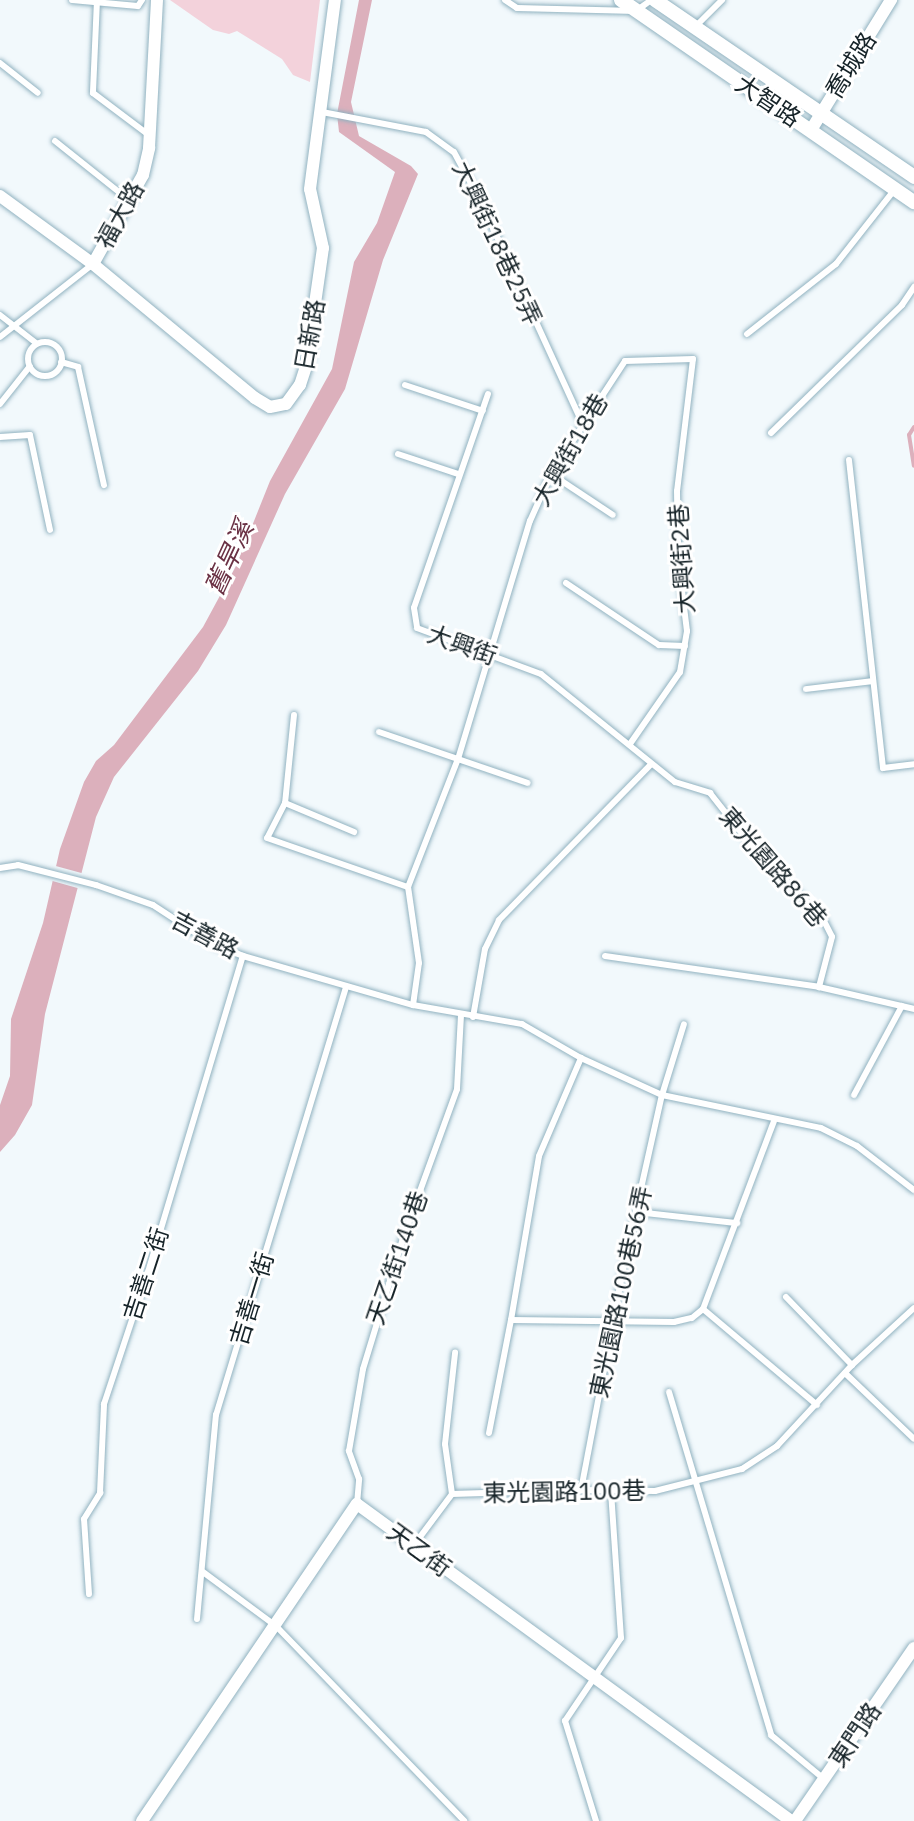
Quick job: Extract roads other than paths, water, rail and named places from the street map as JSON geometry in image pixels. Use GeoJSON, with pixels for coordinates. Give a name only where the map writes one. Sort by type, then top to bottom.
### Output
{"type":"FeatureCollection","features":[{"type":"Feature","properties":{"kind":"street","name":"福大路"},"geometry":{"type":"LineString","coordinates":[[93,264],[143,175],[149,135],[157,0]]}},
{"type":"Feature","properties":{"kind":"street","name":"日新路"},"geometry":{"type":"LineString","coordinates":[[0,196],[93,264],[255,398],[270,407],[286,404],[300,385],[306,366],[323,248],[310,189],[335,0]]}},
{"type":"Feature","properties":{"kind":"street","name":"大智路"},"geometry":{"type":"LineString","coordinates":[[621,0],[914,202]]}},
{"type":"Feature","properties":{"kind":"street","name":"大智路"},"geometry":{"type":"LineString","coordinates":[[653,0],[914,177]]}},
{"type":"Feature","properties":{"kind":"street","name":"喬城路"},"geometry":{"type":"LineString","coordinates":[[811,130],[891,0]]}},
{"type":"Feature","properties":{"kind":"street","name":"天乙街"},"geometry":{"type":"LineString","coordinates":[[357,1504],[793,1821]]}},
{"type":"Feature","properties":{"kind":"street"},"geometry":{"type":"LineString","coordinates":[[142,1821],[357,1504]]}},
{"type":"Feature","properties":{"kind":"street","name":"東門路"},"geometry":{"type":"LineString","coordinates":[[793,1821],[914,1648]]}},
{"type":"Feature","properties":{"kind":"lane"},"geometry":{"type":"LineString","coordinates":[[72,0],[138,6],[142,0]]}},
{"type":"Feature","properties":{"kind":"lane"},"geometry":{"type":"LineString","coordinates":[[505,0],[517,8],[636,11],[653,0]]}},
{"type":"Feature","properties":{"kind":"lane"},"geometry":{"type":"LineString","coordinates":[[695,27],[722,0]]}},
{"type":"Feature","properties":{"kind":"lane"},"geometry":{"type":"LineString","coordinates":[[97,1],[93,93],[149,135]]}},
{"type":"Feature","properties":{"kind":"lane"},"geometry":{"type":"LineString","coordinates":[[0,63],[38,93]]}},
{"type":"Feature","properties":{"kind":"lane","name":"大興街18巷25弄"},"geometry":{"type":"LineString","coordinates":[[318,111],[426,132],[454,152],[482,204],[582,422]]}},
{"type":"Feature","properties":{"kind":"lane"},"geometry":{"type":"LineString","coordinates":[[55,141],[129,200]]}},
{"type":"Feature","properties":{"kind":"lane"},"geometry":{"type":"LineString","coordinates":[[747,334],[836,264],[895,189]]}},
{"type":"Feature","properties":{"kind":"lane","name":"福大路"},"geometry":{"type":"LineString","coordinates":[[0,337],[93,264]]}},
{"type":"Feature","properties":{"kind":"lane"},"geometry":{"type":"LineString","coordinates":[[771,433],[902,305],[914,287]]}},
{"type":"Feature","properties":{"kind":"lane"},"geometry":{"type":"LineString","coordinates":[[0,315],[36,343]]}},
{"type":"Feature","properties":{"kind":"lane"},"geometry":{"type":"LineString","coordinates":[[0,404],[30,366],[29,352],[36,343],[47,341],[60,352],[61,362],[57,372],[46,377],[30,366]]}},
{"type":"Feature","properties":{"kind":"lane","name":"大興街18巷"},"geometry":{"type":"LineString","coordinates":[[408,887],[458,759],[530,521],[551,474],[582,422],[625,361],[693,359]]}},
{"type":"Feature","properties":{"kind":"lane","name":"大興街2巷"},"geometry":{"type":"LineString","coordinates":[[630,744],[680,672],[685,646],[687,631],[678,558],[677,491],[693,359]]}},
{"type":"Feature","properties":{"kind":"lane"},"geometry":{"type":"LineString","coordinates":[[61,362],[78,367],[104,485]]}},
{"type":"Feature","properties":{"kind":"lane"},"geometry":{"type":"LineString","coordinates":[[405,385],[483,411]]}},
{"type":"Feature","properties":{"kind":"lane","name":"大興街"},"geometry":{"type":"LineString","coordinates":[[488,394],[414,608],[417,628],[541,674],[630,744]]}},
{"type":"Feature","properties":{"kind":"lane"},"geometry":{"type":"LineString","coordinates":[[0,437],[30,435],[50,530]]}},
{"type":"Feature","properties":{"kind":"lane"},"geometry":{"type":"LineString","coordinates":[[398,454],[458,474]]}},
{"type":"Feature","properties":{"kind":"lane"},"geometry":{"type":"LineString","coordinates":[[849,460],[883,768],[914,764]]}},
{"type":"Feature","properties":{"kind":"lane"},"geometry":{"type":"LineString","coordinates":[[551,474],[613,515]]}},
{"type":"Feature","properties":{"kind":"lane"},"geometry":{"type":"LineString","coordinates":[[566,583],[659,645],[685,646]]}},
{"type":"Feature","properties":{"kind":"lane"},"geometry":{"type":"LineString","coordinates":[[806,689],[873,681]]}},
{"type":"Feature","properties":{"kind":"lane"},"geometry":{"type":"LineString","coordinates":[[294,715],[285,803],[267,838],[408,887],[419,963],[413,1005]]}},
{"type":"Feature","properties":{"kind":"lane"},"geometry":{"type":"LineString","coordinates":[[379,732],[528,783]]}},
{"type":"Feature","properties":{"kind":"lane","name":"東光園路86巷"},"geometry":{"type":"LineString","coordinates":[[630,744],[675,782],[710,793],[751,845],[822,917],[832,937],[819,987]]}},
{"type":"Feature","properties":{"kind":"lane"},"geometry":{"type":"LineString","coordinates":[[473,1017],[485,949],[499,920],[651,764]]}},
{"type":"Feature","properties":{"kind":"lane"},"geometry":{"type":"LineString","coordinates":[[285,803],[354,832]]}},
{"type":"Feature","properties":{"kind":"lane","name":"吉善路"},"geometry":{"type":"LineString","coordinates":[[0,868],[18,865],[96,885],[153,905],[216,946],[243,956],[413,1005],[522,1024],[581,1058],[662,1095],[774,1121],[821,1128],[857,1146],[914,1190]]}},
{"type":"Feature","properties":{"kind":"lane","name":"吉善二街"},"geometry":{"type":"LineString","coordinates":[[89,1594],[84,1519],[100,1493],[104,1404],[148,1272],[243,956]]}},
{"type":"Feature","properties":{"kind":"lane"},"geometry":{"type":"LineString","coordinates":[[605,956],[819,987],[914,1009]]}},
{"type":"Feature","properties":{"kind":"lane","name":"吉善一街"},"geometry":{"type":"LineString","coordinates":[[197,1619],[216,1415],[346,986]]}},
{"type":"Feature","properties":{"kind":"lane"},"geometry":{"type":"LineString","coordinates":[[854,1095],[902,1006]]}},
{"type":"Feature","properties":{"kind":"lane","name":"天乙街140巷"},"geometry":{"type":"LineString","coordinates":[[357,1504],[359,1479],[349,1451],[363,1369],[404,1235],[457,1089],[461,1015]]}},
{"type":"Feature","properties":{"kind":"lane","name":"東光園路100巷56弄"},"geometry":{"type":"LineString","coordinates":[[581,1490],[612,1323],[662,1095],[684,1024]]}},
{"type":"Feature","properties":{"kind":"lane"},"geometry":{"type":"LineString","coordinates":[[489,1433],[539,1156],[581,1058]]}},
{"type":"Feature","properties":{"kind":"lane"},"geometry":{"type":"LineString","coordinates":[[511,1320],[612,1323],[674,1322],[692,1318],[703,1309],[774,1121]]}},
{"type":"Feature","properties":{"kind":"lane"},"geometry":{"type":"LineString","coordinates":[[637,1212],[737,1223]]}},
{"type":"Feature","properties":{"kind":"lane"},"geometry":{"type":"LineString","coordinates":[[786,1297],[852,1365]]}},
{"type":"Feature","properties":{"kind":"lane","name":"東光園路100巷"},"geometry":{"type":"LineString","coordinates":[[414,1545],[452,1494],[655,1491],[742,1469],[777,1446],[852,1365],[914,1308]]}},
{"type":"Feature","properties":{"kind":"lane"},"geometry":{"type":"LineString","coordinates":[[703,1309],[721,1321],[817,1405]]}},
{"type":"Feature","properties":{"kind":"lane"},"geometry":{"type":"LineString","coordinates":[[452,1494],[445,1444],[455,1353]]}},
{"type":"Feature","properties":{"kind":"lane"},"geometry":{"type":"LineString","coordinates":[[845,1373],[914,1439]]}},
{"type":"Feature","properties":{"kind":"lane"},"geometry":{"type":"LineString","coordinates":[[669,1392],[771,1735],[824,1779]]}},
{"type":"Feature","properties":{"kind":"lane"},"geometry":{"type":"LineString","coordinates":[[596,1821],[565,1721],[621,1638],[611,1490]]}},
{"type":"Feature","properties":{"kind":"lane"},"geometry":{"type":"LineString","coordinates":[[203,1572],[276,1626],[464,1821]]}},
{"type":"Feature","properties":{"kind":"waterway"},"geometry":{"type":"LineString","coordinates":[[914,427],[909,435],[914,466]]}},
{"type":"Feature","properties":{"kind":"water label","name":"舊旱溪"},"geometry":{"type":"Point","coordinates":[229,558]}}]}
